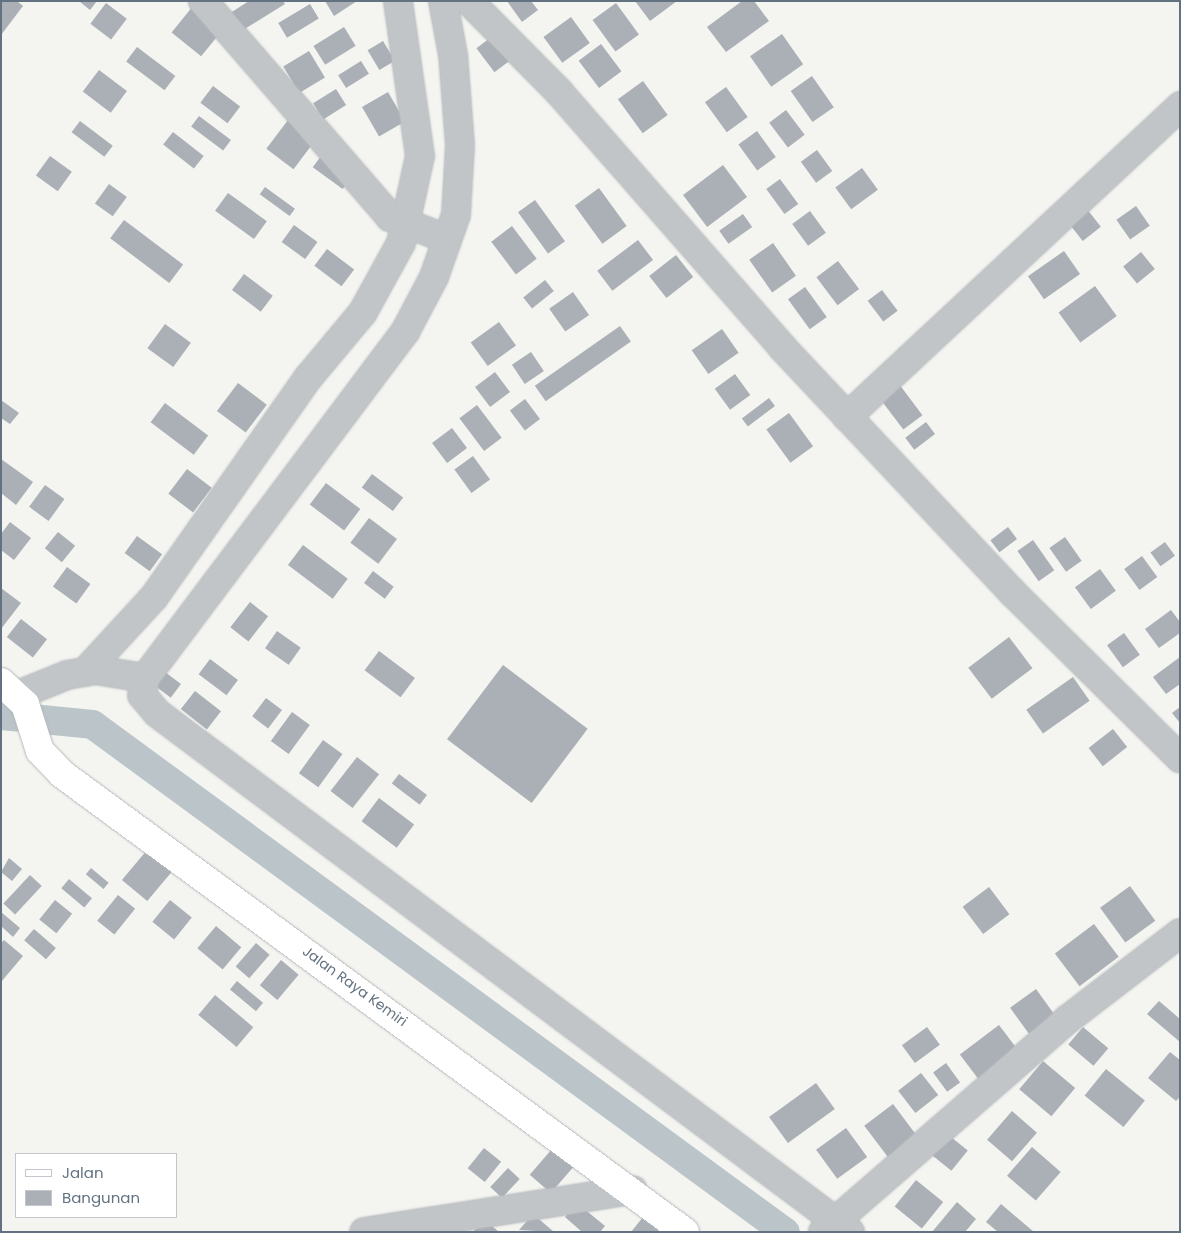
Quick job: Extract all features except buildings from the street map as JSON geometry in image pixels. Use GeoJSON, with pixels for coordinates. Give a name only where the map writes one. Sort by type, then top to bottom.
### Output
{"type":"FeatureCollection","features":[{"type":"Feature","properties":{"kind":"main road","name":"Jalan Raya Kemiri"},"geometry":{"type":"LineString","coordinates":[[22,706],[40,751],[62,774],[633,1190],[686,1232]]}},
{"type":"Feature","properties":{"kind":"street"},"geometry":{"type":"LineString","coordinates":[[203,1],[390,217],[411,227],[444,238]]}},
{"type":"Feature","properties":{"kind":"street"},"geometry":{"type":"LineString","coordinates":[[95,670],[154,597],[308,378],[362,312],[383,280],[411,227],[420,139],[398,1]]}},
{"type":"Feature","properties":{"kind":"street"},"geometry":{"type":"LineString","coordinates":[[139,676],[406,332],[434,277],[444,238],[456,216],[460,145],[453,55],[442,1]]}},
{"type":"Feature","properties":{"kind":"street"},"geometry":{"type":"LineString","coordinates":[[469,1],[559,92],[847,417],[1013,594],[1180,758]]}},
{"type":"Feature","properties":{"kind":"street"},"geometry":{"type":"LineString","coordinates":[[847,417],[1180,106]]}},
{"type":"Feature","properties":{"kind":"street"},"geometry":{"type":"LineString","coordinates":[[22,706],[67,675],[95,670],[139,676]]}},
{"type":"Feature","properties":{"kind":"street"},"geometry":{"type":"LineString","coordinates":[[139,676],[144,699],[165,719],[834,1228],[1068,1019],[1180,933]]}},
{"type":"Feature","properties":{"kind":"street"},"geometry":{"type":"LineString","coordinates":[[364,1232],[633,1190]]}},
{"type":"Feature","properties":{"kind":"waterway"},"geometry":{"type":"LineString","coordinates":[[1,715],[92,724],[785,1232]]}}]}
